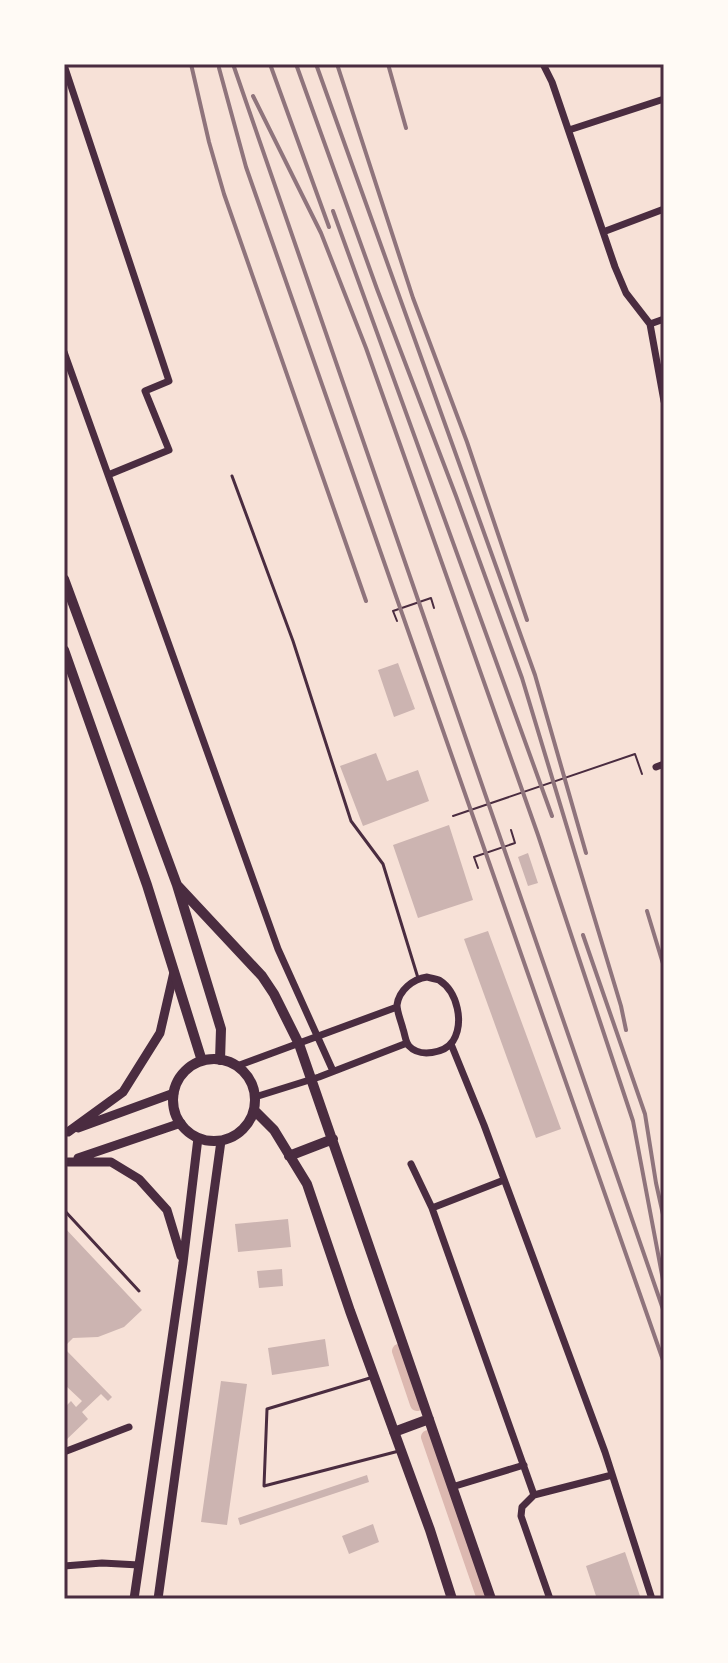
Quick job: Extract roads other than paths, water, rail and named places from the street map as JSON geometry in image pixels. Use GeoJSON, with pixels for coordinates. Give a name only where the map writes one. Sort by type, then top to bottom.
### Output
{"type":"FeatureCollection","features":[{"type":"Feature","properties":{"kind":"main road"},"geometry":{"type":"LineString","coordinates":[[64,579],[177,885],[221,1029],[220,1060]]}},
{"type":"Feature","properties":{"kind":"main road"},"geometry":{"type":"LineString","coordinates":[[64,650],[147,885],[202,1061]]}},
{"type":"Feature","properties":{"kind":"main road"},"geometry":{"type":"LineString","coordinates":[[177,885],[262,976],[299,1044],[491,1599]]}},
{"type":"Feature","properties":{"kind":"main road"},"geometry":{"type":"LineString","coordinates":[[66,1132],[123,1092],[160,1033],[174,970]]}},
{"type":"Feature","properties":{"kind":"main road"},"geometry":{"type":"LineString","coordinates":[[220,1060],[237,1066],[246,1075],[255,1097],[254,1110],[242,1131],[221,1141],[210,1141],[188,1132],[181,1123],[176,1114],[174,1093],[184,1073],[192,1066],[202,1061],[220,1060]]}},
{"type":"Feature","properties":{"kind":"main road"},"geometry":{"type":"LineString","coordinates":[[66,1132],[174,1093]]}},
{"type":"Feature","properties":{"kind":"main road"},"geometry":{"type":"LineString","coordinates":[[254,1110],[274,1130],[307,1184],[452,1599]]}},
{"type":"Feature","properties":{"kind":"main road"},"geometry":{"type":"LineString","coordinates":[[66,1163],[181,1123]]}},
{"type":"Feature","properties":{"kind":"main road"},"geometry":{"type":"LineString","coordinates":[[134,1599],[198,1138]]}},
{"type":"Feature","properties":{"kind":"main road"},"geometry":{"type":"LineString","coordinates":[[289,1156],[333,1139]]}},
{"type":"Feature","properties":{"kind":"main road"},"geometry":{"type":"LineString","coordinates":[[158,1599],[221,1141]]}},
{"type":"Feature","properties":{"kind":"main road"},"geometry":{"type":"LineString","coordinates":[[66,1163],[111,1162],[139,1179],[167,1210],[183,1263]]}},
{"type":"Feature","properties":{"kind":"main road"},"geometry":{"type":"LineString","coordinates":[[394,1432],[429,1419]]}},
{"type":"Feature","properties":{"kind":"street"},"geometry":{"type":"LineString","coordinates":[[543,64],[626,293],[650,324],[664,401]]}},
{"type":"Feature","properties":{"kind":"street"},"geometry":{"type":"LineString","coordinates":[[64,65],[169,381],[145,391],[169,450],[108,475]]}},
{"type":"Feature","properties":{"kind":"street"},"geometry":{"type":"LineString","coordinates":[[569,130],[664,99]]}},
{"type":"Feature","properties":{"kind":"street"},"geometry":{"type":"LineString","coordinates":[[603,232],[664,209]]}},
{"type":"Feature","properties":{"kind":"street"},"geometry":{"type":"LineString","coordinates":[[650,324],[664,319]]}},
{"type":"Feature","properties":{"kind":"street"},"geometry":{"type":"LineString","coordinates":[[64,352],[278,949],[333,1071]]}},
{"type":"Feature","properties":{"kind":"street"},"geometry":{"type":"LineString","coordinates":[[418,978],[438,979],[452,997],[460,1021],[459,1030],[451,1044],[443,1050],[421,1052],[412,1049],[407,1043],[397,1007],[402,993],[418,978]]}},
{"type":"Feature","properties":{"kind":"street"},"geometry":{"type":"LineString","coordinates":[[237,1066],[397,1007]]}},
{"type":"Feature","properties":{"kind":"street"},"geometry":{"type":"LineString","coordinates":[[255,1097],[407,1043]]}},
{"type":"Feature","properties":{"kind":"street"},"geometry":{"type":"LineString","coordinates":[[451,1044],[612,1475],[652,1599]]}},
{"type":"Feature","properties":{"kind":"street"},"geometry":{"type":"LineString","coordinates":[[411,1164],[432,1208],[534,1495]]}},
{"type":"Feature","properties":{"kind":"street"},"geometry":{"type":"LineString","coordinates":[[432,1208],[504,1180]]}},
{"type":"Feature","properties":{"kind":"street"},"geometry":{"type":"LineString","coordinates":[[64,1452],[129,1427]]}},
{"type":"Feature","properties":{"kind":"street"},"geometry":{"type":"LineString","coordinates":[[452,1487],[524,1465]]}},
{"type":"Feature","properties":{"kind":"street"},"geometry":{"type":"LineString","coordinates":[[550,1599],[521,1516],[522,1507],[534,1495],[612,1475]]}},
{"type":"Feature","properties":{"kind":"street"},"geometry":{"type":"LineString","coordinates":[[64,1566],[102,1563],[139,1565]]}},
{"type":"Feature","properties":{"kind":"lane"},"geometry":{"type":"LineString","coordinates":[[232,476],[293,641],[351,821],[383,864],[418,978]]}},
{"type":"Feature","properties":{"kind":"lane"},"geometry":{"type":"LineString","coordinates":[[64,1210],[139,1291]]}},
{"type":"Feature","properties":{"kind":"lane"},"geometry":{"type":"LineString","coordinates":[[374,1377],[267,1409],[264,1486],[401,1450]]}},
{"type":"Feature","properties":{"kind":"waterway"},"geometry":{"type":"LineString","coordinates":[[399,1351],[417,1404]]}},
{"type":"Feature","properties":{"kind":"waterway"},"geometry":{"type":"LineString","coordinates":[[428,1437],[484,1599]]}},
{"type":"Feature","properties":{"kind":"railway"},"geometry":{"type":"LineString","coordinates":[[191,64],[224,194],[366,601]]}},
{"type":"Feature","properties":{"kind":"railway"},"geometry":{"type":"LineString","coordinates":[[233,64],[664,1312]]}},
{"type":"Feature","properties":{"kind":"railway"},"geometry":{"type":"LineString","coordinates":[[270,64],[329,227]]}},
{"type":"Feature","properties":{"kind":"railway"},"geometry":{"type":"LineString","coordinates":[[296,64],[522,678],[626,1030]]}},
{"type":"Feature","properties":{"kind":"railway"},"geometry":{"type":"LineString","coordinates":[[316,64],[535,675],[586,853]]}},
{"type":"Feature","properties":{"kind":"railway"},"geometry":{"type":"LineString","coordinates":[[337,64],[413,298],[467,442],[527,620]]}},
{"type":"Feature","properties":{"kind":"railway"},"geometry":{"type":"LineString","coordinates":[[388,64],[406,128]]}},
{"type":"Feature","properties":{"kind":"railway"},"geometry":{"type":"LineString","coordinates":[[219,68],[246,167],[664,1363]]}},
{"type":"Feature","properties":{"kind":"railway"},"geometry":{"type":"LineString","coordinates":[[253,96],[321,233],[366,348],[538,835],[633,1121],[663,1280]]}},
{"type":"Feature","properties":{"kind":"railway"},"geometry":{"type":"LineString","coordinates":[[333,211],[552,816]]}},
{"type":"Feature","properties":{"kind":"railway"},"geometry":{"type":"LineString","coordinates":[[647,911],[664,967]]}},
{"type":"Feature","properties":{"kind":"railway"},"geometry":{"type":"LineString","coordinates":[[583,935],[645,1114],[664,1219]]}}]}
